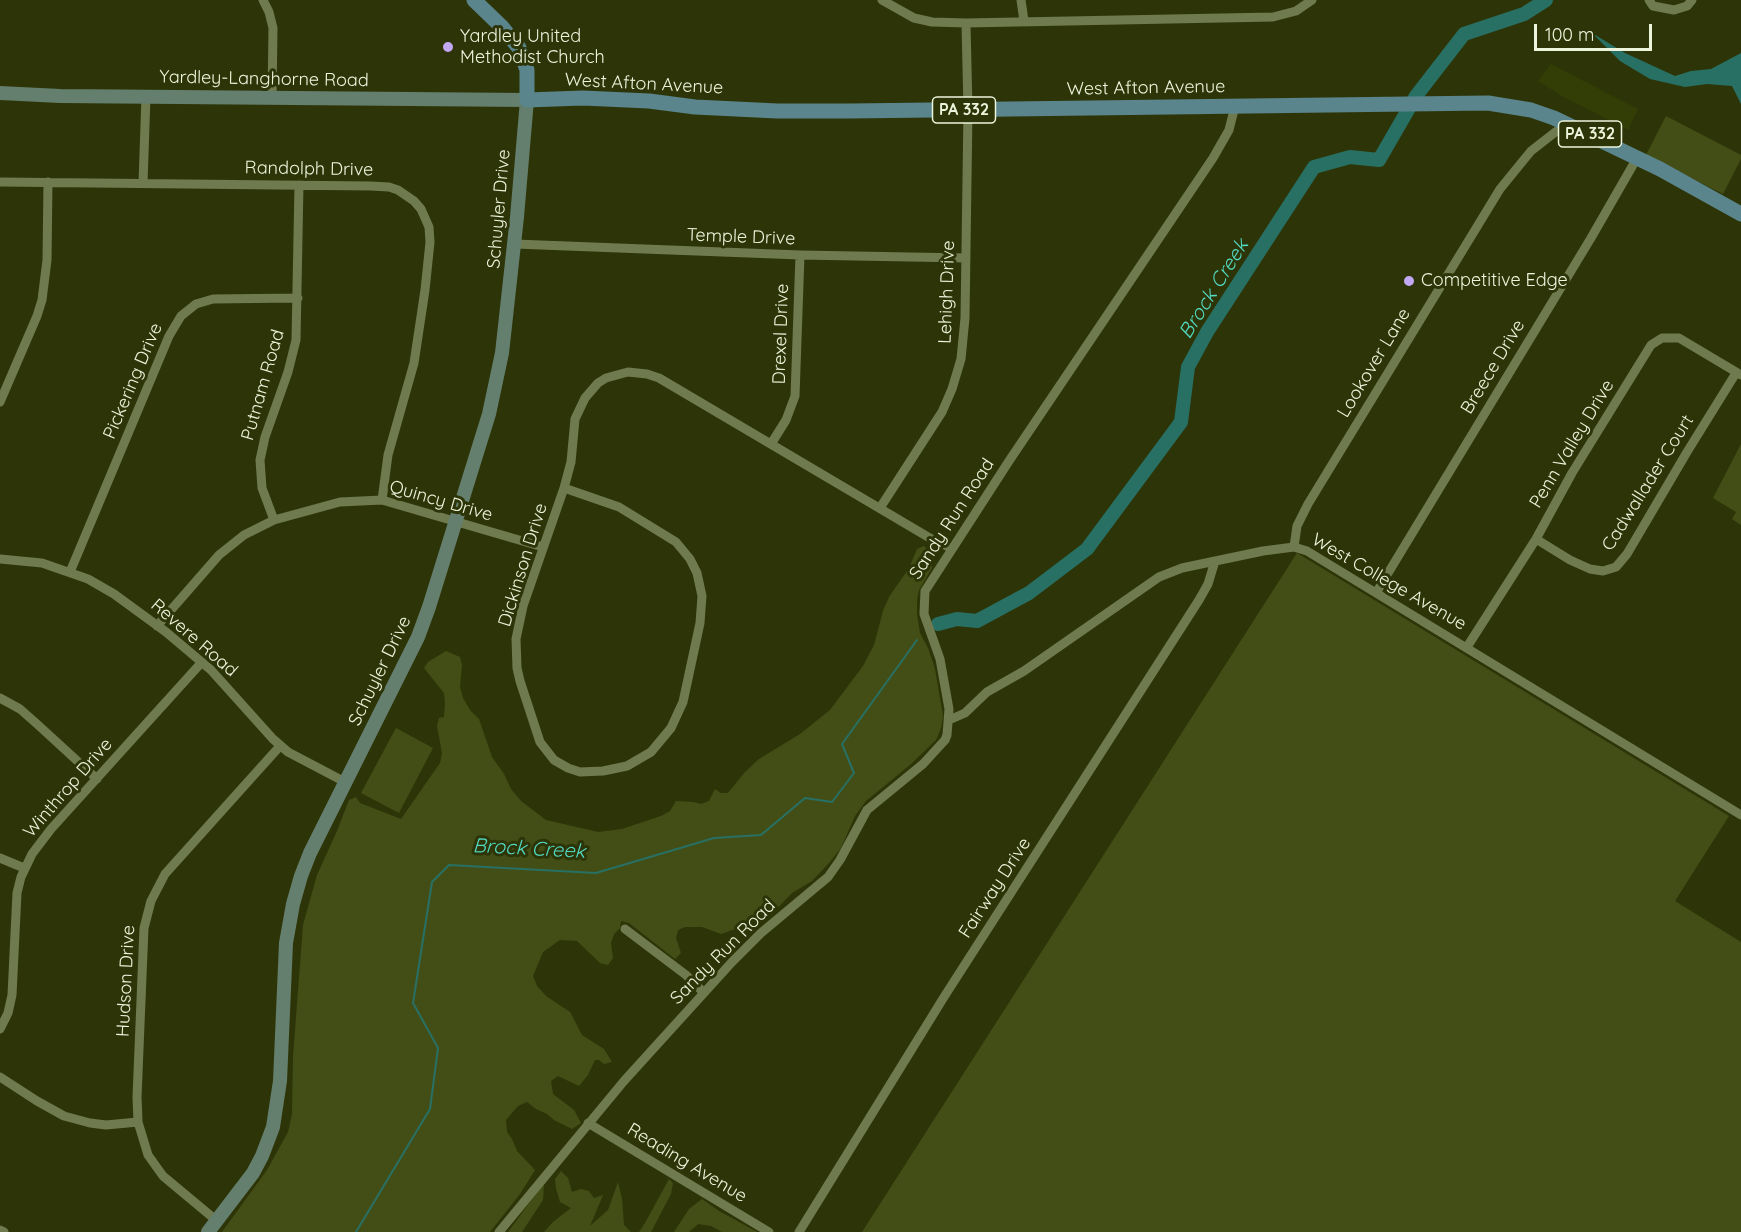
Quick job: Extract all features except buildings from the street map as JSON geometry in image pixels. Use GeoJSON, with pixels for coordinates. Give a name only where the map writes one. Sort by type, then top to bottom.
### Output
{"type":"FeatureCollection","features":[{"type":"Feature","properties":{"kind":"main road"},"geometry":{"type":"LineString","coordinates":[[474,0],[502,27],[519,48],[527,70],[527,100]]}},
{"type":"Feature","properties":{"kind":"main road","name":"West Afton Avenue"},"geometry":{"type":"LineString","coordinates":[[527,100],[584,98],[777,111],[1488,103],[1515,107],[1567,123],[1721,201],[1741,214]]}},
{"type":"Feature","properties":{"kind":"street"},"geometry":{"type":"LineString","coordinates":[[263,0],[273,28],[272,98]]}},
{"type":"Feature","properties":{"kind":"street"},"geometry":{"type":"LineString","coordinates":[[882,0],[914,18],[932,22],[966,23],[1273,17],[1296,11],[1312,0]]}},
{"type":"Feature","properties":{"kind":"street"},"geometry":{"type":"LineString","coordinates":[[1021,0],[1024,21]]}},
{"type":"Feature","properties":{"kind":"street"},"geometry":{"type":"LineString","coordinates":[[1649,0],[1653,6],[1674,10],[1687,6],[1692,0]]}},
{"type":"Feature","properties":{"kind":"street","name":"Lehigh Drive"},"geometry":{"type":"LineString","coordinates":[[880,508],[934,428],[952,390],[964,340],[968,110],[966,23]]}},
{"type":"Feature","properties":{"kind":"street","name":"Yardley-Langhorne Road"},"geometry":{"type":"LineString","coordinates":[[0,93],[527,100]]}},
{"type":"Feature","properties":{"kind":"street"},"geometry":{"type":"LineString","coordinates":[[143,183],[146,96]]}},
{"type":"Feature","properties":{"kind":"street","name":"Schuyler Drive"},"geometry":{"type":"LineString","coordinates":[[212,1226],[253,1173],[273,1127],[280,1081],[284,966],[290,915],[301,876],[310,853],[418,637],[456,521],[497,382],[514,244],[527,100]]}},
{"type":"Feature","properties":{"kind":"street","name":"Sandy Run Road"},"geometry":{"type":"LineString","coordinates":[[499,1232],[624,1081],[704,993],[761,933],[828,877],[840,860],[867,810],[932,755],[945,740],[950,710],[940,659],[926,622],[923,603],[927,586],[1213,158],[1229,130],[1235,106]]}},
{"type":"Feature","properties":{"kind":"street","name":"Lookover Lane"},"geometry":{"type":"LineString","coordinates":[[1294,547],[1297,526],[1308,504],[1500,189],[1531,151],[1567,123]]}},
{"type":"Feature","properties":{"kind":"street","name":"Breece Drive"},"geometry":{"type":"LineString","coordinates":[[1376,593],[1637,158]]}},
{"type":"Feature","properties":{"kind":"street","name":"Randolph Drive"},"geometry":{"type":"LineString","coordinates":[[0,182],[389,187],[414,201],[421,209],[429,227],[430,242],[419,339],[409,386],[388,455],[382,500]]}},
{"type":"Feature","properties":{"kind":"street"},"geometry":{"type":"LineString","coordinates":[[0,402],[42,300],[47,260],[48,182]]}},
{"type":"Feature","properties":{"kind":"street","name":"Putnam Road"},"geometry":{"type":"LineString","coordinates":[[274,520],[262,488],[260,460],[265,437],[292,358],[298,326],[298,185]]}},
{"type":"Feature","properties":{"kind":"street","name":"Temple Drive"},"geometry":{"type":"LineString","coordinates":[[514,244],[800,255],[966,258]]}},
{"type":"Feature","properties":{"kind":"street","name":"Drexel Drive"},"geometry":{"type":"LineString","coordinates":[[771,444],[786,420],[795,396],[800,255]]}},
{"type":"Feature","properties":{"kind":"street","name":"Pickering Drive"},"geometry":{"type":"LineString","coordinates":[[70,572],[169,336],[181,316],[196,304],[213,298],[298,298]]}},
{"type":"Feature","properties":{"kind":"street","name":"Penn Valley Drive"},"geometry":{"type":"LineString","coordinates":[[1467,647],[1536,539],[1572,473],[1644,354],[1656,341],[1670,336],[1679,338],[1739,374]]}},
{"type":"Feature","properties":{"kind":"street","name":"Dickinson Drive"},"geometry":{"type":"LineString","coordinates":[[564,488],[619,507],[666,535],[690,559],[699,582],[702,607],[678,717],[659,744],[640,759],[612,770],[590,772],[568,768],[548,753],[537,733],[520,681],[516,646],[523,606],[571,462],[573,429],[578,412],[585,398],[598,383],[617,374],[638,372],[659,378],[930,538],[951,548]]}},
{"type":"Feature","properties":{"kind":"street","name":"Cadwallader Court"},"geometry":{"type":"LineString","coordinates":[[1536,539],[1570,560],[1590,569],[1603,571],[1616,567],[1627,554],[1687,452],[1739,374]]}},
{"type":"Feature","properties":{"kind":"street","name":"Quincy Drive"},"geometry":{"type":"LineString","coordinates":[[158,626],[219,555],[244,535],[274,520],[340,502],[382,500],[543,547]]}},
{"type":"Feature","properties":{"kind":"street","name":"West College Avenue"},"geometry":{"type":"LineString","coordinates":[[950,720],[965,713],[987,692],[1024,670],[1159,578],[1182,568],[1294,547],[1307,551],[1741,815]]}},
{"type":"Feature","properties":{"kind":"street","name":"Revere Road"},"geometry":{"type":"LineString","coordinates":[[0,559],[32,561],[70,572],[114,594],[202,662],[280,746],[303,762],[345,782]]}},
{"type":"Feature","properties":{"kind":"street","name":"Fairway Drive"},"geometry":{"type":"LineString","coordinates":[[799,1232],[944,997],[1199,600],[1208,584],[1215,561]]}},
{"type":"Feature","properties":{"kind":"street","name":"Winthrop Drive"},"geometry":{"type":"LineString","coordinates":[[0,1029],[11,1003],[15,906],[24,868],[45,836],[202,662]]}},
{"type":"Feature","properties":{"kind":"street"},"geometry":{"type":"LineString","coordinates":[[0,698],[20,709],[38,724],[97,780]]}},
{"type":"Feature","properties":{"kind":"street","name":"Hudson Drive"},"geometry":{"type":"LineString","coordinates":[[212,1226],[163,1176],[148,1155],[138,1122],[143,942],[151,901],[159,884],[176,861],[280,746]]}},
{"type":"Feature","properties":{"kind":"street"},"geometry":{"type":"LineString","coordinates":[[0,858],[24,868]]}},
{"type":"Feature","properties":{"kind":"street"},"geometry":{"type":"LineString","coordinates":[[625,929],[686,975],[704,993]]}},
{"type":"Feature","properties":{"kind":"street"},"geometry":{"type":"LineString","coordinates":[[0,1077],[46,1107],[71,1118],[106,1125],[138,1122]]}},
{"type":"Feature","properties":{"kind":"street","name":"Reading Avenue"},"geometry":{"type":"LineString","coordinates":[[588,1123],[769,1232]]}},
{"type":"Feature","properties":{"kind":"street"},"geometry":{"type":"LineString","coordinates":[[0,1230],[4,1232]]}},
{"type":"Feature","properties":{"kind":"shaded area"},"geometry":{"type":"Polygon","coordinates":[[[1551,64],[1638,109],[1628,130],[1538,81],[1551,64]]]}},
{"type":"Feature","properties":{"kind":"shaded area"},"geometry":{"type":"Polygon","coordinates":[[[1666,116],[1741,155],[1723,194],[1646,155],[1666,116]]]}},
{"type":"Feature","properties":{"kind":"shaded area"},"geometry":{"type":"Polygon","coordinates":[[[1741,444],[1741,525],[1732,519],[1736,512],[1713,498],[1741,444]]]}},
{"type":"Feature","properties":{"kind":"shaded area"},"geometry":{"type":"Polygon","coordinates":[[[924,546],[931,553],[932,568],[919,590],[917,615],[920,633],[935,669],[943,716],[936,740],[866,801],[855,816],[841,848],[829,863],[812,881],[792,893],[768,918],[754,919],[747,925],[721,934],[702,927],[685,927],[678,930],[676,938],[681,953],[675,959],[629,923],[621,921],[620,928],[614,934],[611,943],[613,958],[608,965],[600,963],[577,941],[560,940],[543,952],[533,976],[537,986],[546,996],[570,1012],[582,1035],[604,1049],[612,1062],[604,1064],[595,1060],[588,1075],[579,1086],[558,1076],[551,1081],[553,1094],[574,1110],[581,1123],[572,1129],[527,1102],[518,1106],[506,1120],[507,1132],[517,1151],[535,1170],[520,1194],[490,1232],[222,1232],[267,1170],[288,1132],[292,1114],[293,1057],[303,925],[317,875],[349,800],[356,797],[360,803],[401,819],[440,763],[442,753],[437,726],[439,718],[444,717],[444,693],[424,668],[428,662],[446,651],[460,657],[462,665],[460,687],[463,698],[479,719],[492,757],[521,801],[546,820],[598,832],[622,829],[661,816],[670,811],[676,801],[701,804],[709,801],[715,789],[721,793],[728,793],[759,759],[800,734],[830,710],[863,666],[874,645],[889,597],[909,568],[917,549],[924,546]]]}},
{"type":"Feature","properties":{"kind":"shaded area"},"geometry":{"type":"Polygon","coordinates":[[[1297,553],[1729,816],[1675,901],[1741,942],[1741,1232],[862,1232],[1297,553]]]}},
{"type":"Feature","properties":{"kind":"shaded area"},"geometry":{"type":"Polygon","coordinates":[[[396,728],[433,748],[399,813],[361,793],[396,728]]]}},
{"type":"Feature","properties":{"kind":"shaded area"},"geometry":{"type":"Polygon","coordinates":[[[561,1171],[568,1178],[572,1192],[581,1189],[589,1191],[594,1198],[603,1195],[590,1226],[608,1210],[618,1182],[624,1225],[631,1232],[544,1232],[571,1208],[560,1202],[556,1188],[555,1179],[561,1171]]]}},
{"type":"Feature","properties":{"kind":"shaded area"},"geometry":{"type":"Polygon","coordinates":[[[669,1179],[673,1183],[671,1194],[651,1232],[639,1232],[669,1179]]]}},
{"type":"Feature","properties":{"kind":"shaded area"},"geometry":{"type":"Polygon","coordinates":[[[544,1183],[543,1200],[522,1232],[508,1232],[544,1183]]]}},
{"type":"Feature","properties":{"kind":"shaded area"},"geometry":{"type":"Polygon","coordinates":[[[702,1199],[757,1232],[722,1232],[711,1226],[698,1224],[689,1232],[674,1232],[689,1209],[702,1199]]]}},
{"type":"Feature","properties":{"kind":"water"},"geometry":{"type":"Polygon","coordinates":[[[1592,33],[1625,53],[1675,76],[1691,71],[1711,69],[1741,53],[1741,104],[1732,86],[1707,84],[1685,87],[1650,79],[1620,61],[1592,33]]]}},
{"type":"Feature","properties":{"kind":"waterway","name":"Brock Creek"},"geometry":{"type":"LineString","coordinates":[[938,624],[957,619],[977,621],[1029,593],[1087,549],[1181,422],[1188,367],[1207,332],[1314,167],[1350,157],[1379,160],[1416,96],[1464,34],[1524,14],[1546,0]]}},
{"type":"Feature","properties":{"kind":"waterway","name":"Brock Creek"},"geometry":{"type":"LineString","coordinates":[[356,1232],[430,1109],[438,1048],[413,1003],[432,882],[449,865],[596,873],[714,838],[761,835],[805,798],[832,802],[854,773],[842,744],[917,640]]}},
{"type":"Feature","properties":{"kind":"place","name":"Yardley United Methodist Church"},"geometry":{"type":"Point","coordinates":[448,47]}},
{"type":"Feature","properties":{"kind":"place","name":"Competitive Edge"},"geometry":{"type":"Point","coordinates":[1409,281]}}]}
